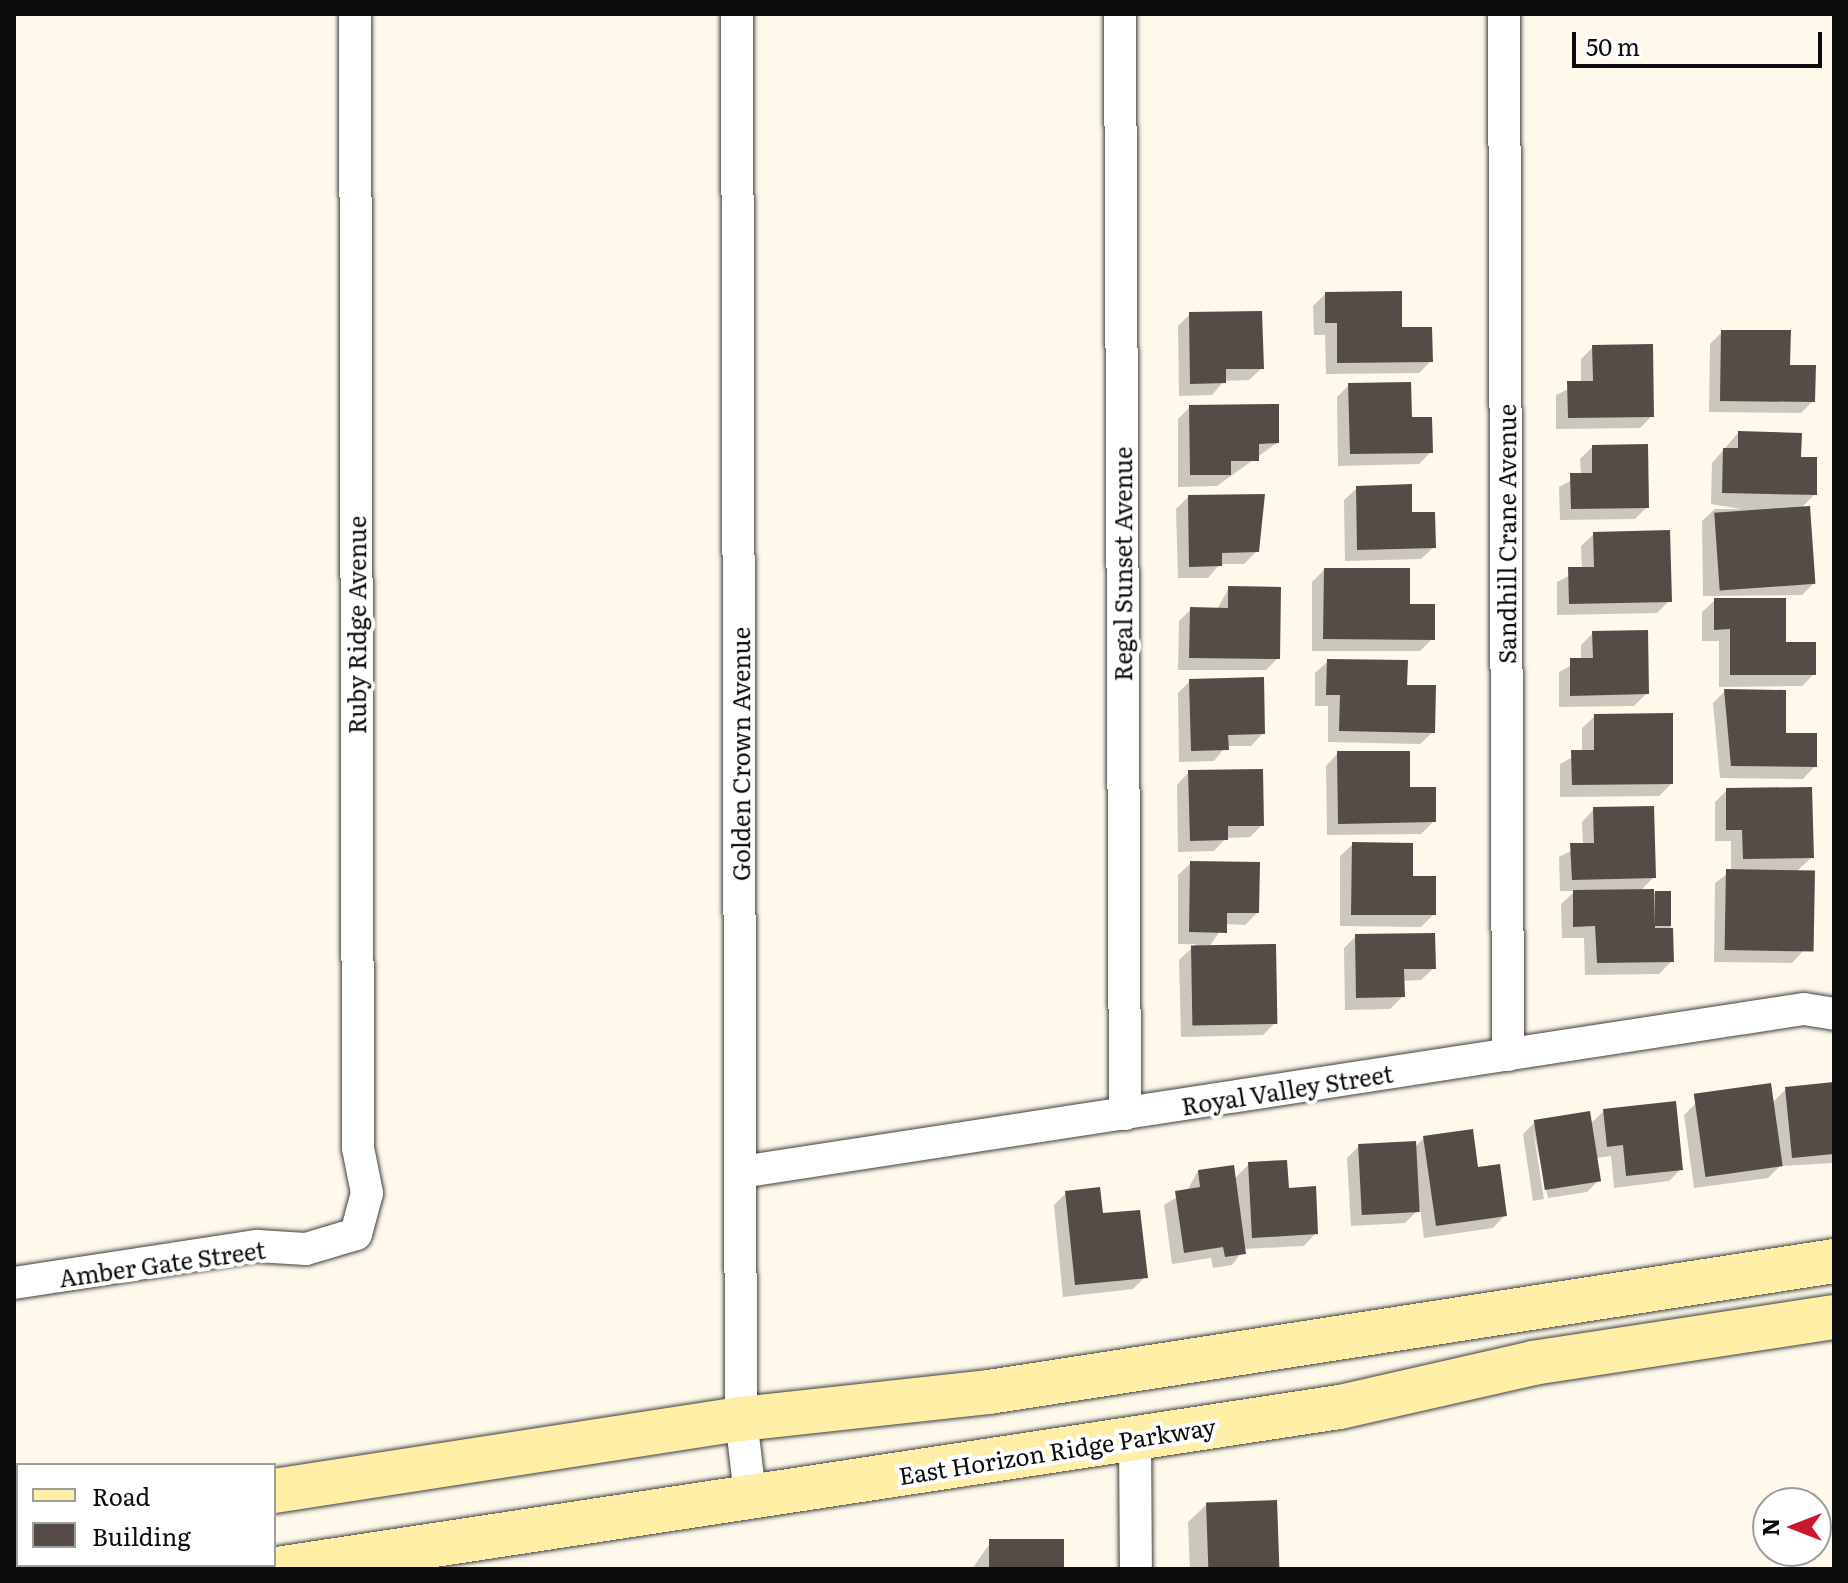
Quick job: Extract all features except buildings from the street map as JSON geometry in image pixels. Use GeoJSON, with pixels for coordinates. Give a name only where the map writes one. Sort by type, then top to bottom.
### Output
{"type":"FeatureCollection","features":[{"type":"Feature","properties":{"kind":"main road"},"geometry":{"type":"LineString","coordinates":[[276,1491],[741,1419],[989,1392],[1834,1261]]}},
{"type":"Feature","properties":{"kind":"main road","name":"East Horizon Ridge Parkway"},"geometry":{"type":"LineString","coordinates":[[277,1569],[750,1494],[1340,1407],[1533,1363],[1834,1317]]}},
{"type":"Feature","properties":{"kind":"street","name":"Ruby Ridge Avenue"},"geometry":{"type":"LineString","coordinates":[[355,14],[358,1148],[367,1193],[356,1234]]}},
{"type":"Feature","properties":{"kind":"street","name":"Golden Crown Avenue"},"geometry":{"type":"LineString","coordinates":[[737,14],[741,1419],[750,1494]]}},
{"type":"Feature","properties":{"kind":"street","name":"Regal Sunset Avenue"},"geometry":{"type":"LineString","coordinates":[[1120,14],[1125,1114]]}},
{"type":"Feature","properties":{"kind":"street","name":"Sandhill Crane Avenue"},"geometry":{"type":"LineString","coordinates":[[1504,14],[1508,1055]]}},
{"type":"Feature","properties":{"kind":"street","name":"Royal Valley Street"},"geometry":{"type":"LineString","coordinates":[[741,1172],[1804,1009],[1834,1014]]}},
{"type":"Feature","properties":{"kind":"street","name":"Amber Gate Street"},"geometry":{"type":"LineString","coordinates":[[14,1283],[257,1246],[306,1249],[356,1234]]}},
{"type":"Feature","properties":{"kind":"street"},"geometry":{"type":"LineString","coordinates":[[1135,1438],[1136,1569]]}}]}
